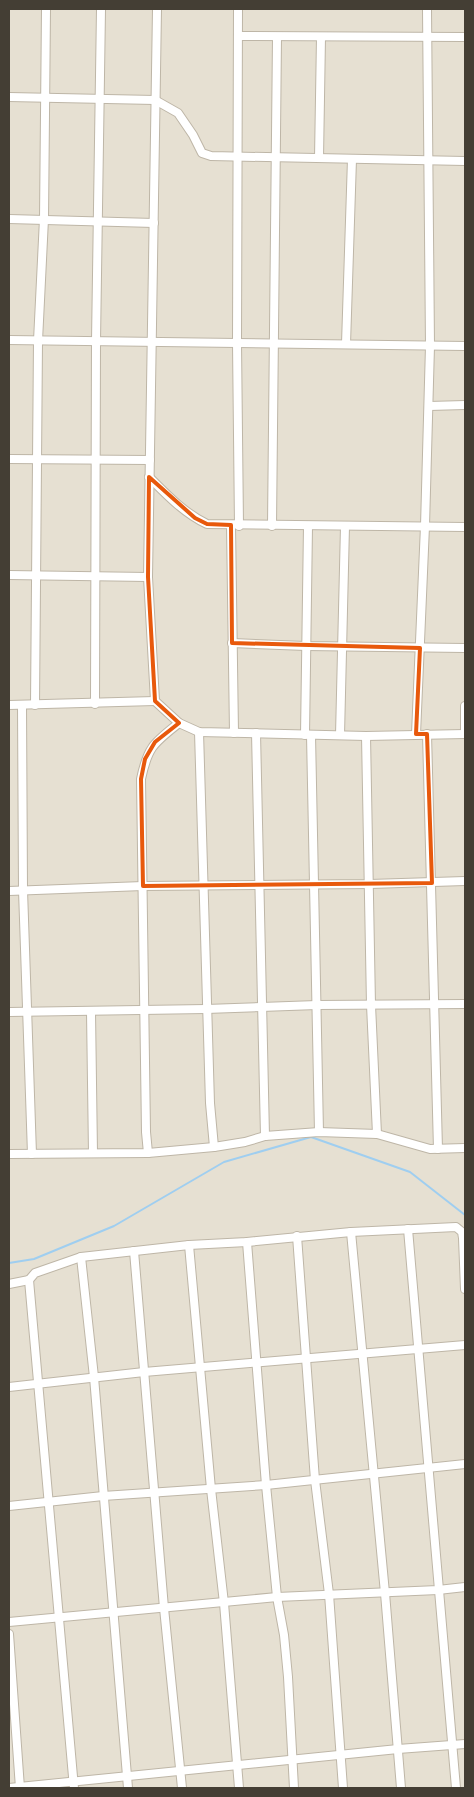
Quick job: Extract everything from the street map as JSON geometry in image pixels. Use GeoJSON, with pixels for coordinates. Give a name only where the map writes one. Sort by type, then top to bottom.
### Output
{"type":"FeatureCollection","features":[{"type":"Feature","properties":{"kind":"street"},"geometry":{"type":"LineString","coordinates":[[35,705],[38,341],[44,219],[46,9]]}},
{"type":"Feature","properties":{"kind":"street"},"geometry":{"type":"LineString","coordinates":[[95,704],[96,341],[101,9]]}},
{"type":"Feature","properties":{"kind":"street"},"geometry":{"type":"LineString","coordinates":[[156,9],[148,577],[155,701],[179,723],[199,732],[366,736],[465,734],[465,706]]}},
{"type":"Feature","properties":{"kind":"street"},"geometry":{"type":"LineString","coordinates":[[234,733],[232,643],[237,343],[238,9]]}},
{"type":"Feature","properties":{"kind":"street"},"geometry":{"type":"LineString","coordinates":[[416,734],[426,526],[430,346],[427,9]]}},
{"type":"Feature","properties":{"kind":"street"},"geometry":{"type":"LineString","coordinates":[[238,36],[465,37]]}},
{"type":"Feature","properties":{"kind":"street"},"geometry":{"type":"LineString","coordinates":[[272,526],[277,37]]}},
{"type":"Feature","properties":{"kind":"street"},"geometry":{"type":"LineString","coordinates":[[319,158],[321,37]]}},
{"type":"Feature","properties":{"kind":"street"},"geometry":{"type":"LineString","coordinates":[[9,97],[155,100],[178,113],[193,135],[202,153],[211,156],[465,161]]}},
{"type":"Feature","properties":{"kind":"street"},"geometry":{"type":"LineString","coordinates":[[346,344],[352,159]]}},
{"type":"Feature","properties":{"kind":"street"},"geometry":{"type":"LineString","coordinates":[[9,219],[154,223]]}},
{"type":"Feature","properties":{"kind":"street"},"geometry":{"type":"LineString","coordinates":[[9,340],[465,346]]}},
{"type":"Feature","properties":{"kind":"street"},"geometry":{"type":"LineString","coordinates":[[429,406],[465,405]]}},
{"type":"Feature","properties":{"kind":"street"},"geometry":{"type":"LineString","coordinates":[[9,459],[150,460]]}},
{"type":"Feature","properties":{"kind":"street"},"geometry":{"type":"LineString","coordinates":[[150,477],[178,505],[195,518],[207,524],[235,526],[465,527]]}},
{"type":"Feature","properties":{"kind":"street"},"geometry":{"type":"LineString","coordinates":[[308,526],[306,646],[314,885],[319,1132]]}},
{"type":"Feature","properties":{"kind":"street"},"geometry":{"type":"LineString","coordinates":[[340,735],[345,526]]}},
{"type":"Feature","properties":{"kind":"street"},"geometry":{"type":"LineString","coordinates":[[9,575],[148,577]]}},
{"type":"Feature","properties":{"kind":"street"},"geometry":{"type":"LineString","coordinates":[[232,643],[342,647],[465,648]]}},
{"type":"Feature","properties":{"kind":"street"},"geometry":{"type":"LineString","coordinates":[[9,705],[155,701]]}},
{"type":"Feature","properties":{"kind":"street"},"geometry":{"type":"LineString","coordinates":[[22,705],[23,890],[32,1154]]}},
{"type":"Feature","properties":{"kind":"street"},"geometry":{"type":"LineString","coordinates":[[148,1152],[146,1132],[141,779],[145,759],[155,742],[179,723]]}},
{"type":"Feature","properties":{"kind":"street"},"geometry":{"type":"LineString","coordinates":[[199,732],[206,1009],[210,1104],[214,1147]]}},
{"type":"Feature","properties":{"kind":"street"},"geometry":{"type":"LineString","coordinates":[[256,733],[265,1136]]}},
{"type":"Feature","properties":{"kind":"street"},"geometry":{"type":"LineString","coordinates":[[427,734],[438,1149]]}},
{"type":"Feature","properties":{"kind":"street"},"geometry":{"type":"LineString","coordinates":[[366,736],[371,1005],[377,1134]]}},
{"type":"Feature","properties":{"kind":"street"},"geometry":{"type":"LineString","coordinates":[[9,891],[143,886],[314,885],[465,881]]}},
{"type":"Feature","properties":{"kind":"street"},"geometry":{"type":"LineString","coordinates":[[9,1012],[91,1012],[317,1004],[434,1006],[465,1004]]}},
{"type":"Feature","properties":{"kind":"street"},"geometry":{"type":"LineString","coordinates":[[91,1012],[93,1153]]}},
{"type":"Feature","properties":{"kind":"street"},"geometry":{"type":"LineString","coordinates":[[9,1154],[148,1152],[214,1147],[245,1142],[265,1136],[319,1132],[377,1134],[430,1149],[465,1148]]}},
{"type":"Feature","properties":{"kind":"street"},"geometry":{"type":"LineString","coordinates":[[9,1284],[29,1280],[35,1273],[81,1257],[297,1236],[456,1227],[462,1232],[465,1289]]}},
{"type":"Feature","properties":{"kind":"street"},"geometry":{"type":"LineString","coordinates":[[408,1229],[456,1788]]}},
{"type":"Feature","properties":{"kind":"street"},"geometry":{"type":"LineString","coordinates":[[351,1232],[385,1593],[401,1788]]}},
{"type":"Feature","properties":{"kind":"street"},"geometry":{"type":"LineString","coordinates":[[297,1236],[315,1480],[329,1594],[343,1788]]}},
{"type":"Feature","properties":{"kind":"street"},"geometry":{"type":"LineString","coordinates":[[247,1242],[266,1485],[277,1597],[284,1636],[292,1730],[294,1788]]}},
{"type":"Feature","properties":{"kind":"street"},"geometry":{"type":"LineString","coordinates":[[189,1245],[211,1489],[224,1603],[239,1788]]}},
{"type":"Feature","properties":{"kind":"street"},"geometry":{"type":"LineString","coordinates":[[134,1251],[164,1608],[182,1788]]}},
{"type":"Feature","properties":{"kind":"street"},"geometry":{"type":"LineString","coordinates":[[81,1257],[94,1377],[128,1788]]}},
{"type":"Feature","properties":{"kind":"street"},"geometry":{"type":"LineString","coordinates":[[29,1280],[73,1784]]}},
{"type":"Feature","properties":{"kind":"street"},"geometry":{"type":"LineString","coordinates":[[9,1387],[144,1372],[465,1345]]}},
{"type":"Feature","properties":{"kind":"street"},"geometry":{"type":"LineString","coordinates":[[9,1506],[103,1496],[266,1485],[465,1464]]}},
{"type":"Feature","properties":{"kind":"street"},"geometry":{"type":"LineString","coordinates":[[9,1622],[277,1597],[385,1593],[465,1587]]}},
{"type":"Feature","properties":{"kind":"street"},"geometry":{"type":"LineString","coordinates":[[9,1634],[20,1787]]}},
{"type":"Feature","properties":{"kind":"street"},"geometry":{"type":"LineString","coordinates":[[9,1788],[73,1784],[128,1776],[465,1744]]}},
{"type":"Feature","properties":{"kind":"highlighted area"},"geometry":{"type":"Polygon","coordinates":[[[149,477],[195,518],[207,524],[231,525],[232,643],[420,648],[416,734],[427,734],[432,883],[143,886],[141,779],[145,759],[155,742],[179,723],[155,701],[148,577],[149,477]]]}},
{"type":"Feature","properties":{"kind":"shaded area"},"geometry":{"type":"Polygon","coordinates":[[[9,9],[465,9],[465,1788],[9,1788],[9,9]]]}},
{"type":"Feature","properties":{"kind":"waterway"},"geometry":{"type":"LineString","coordinates":[[9,1263],[34,1259],[114,1226],[224,1162],[311,1137],[410,1172],[465,1215]]}}]}
